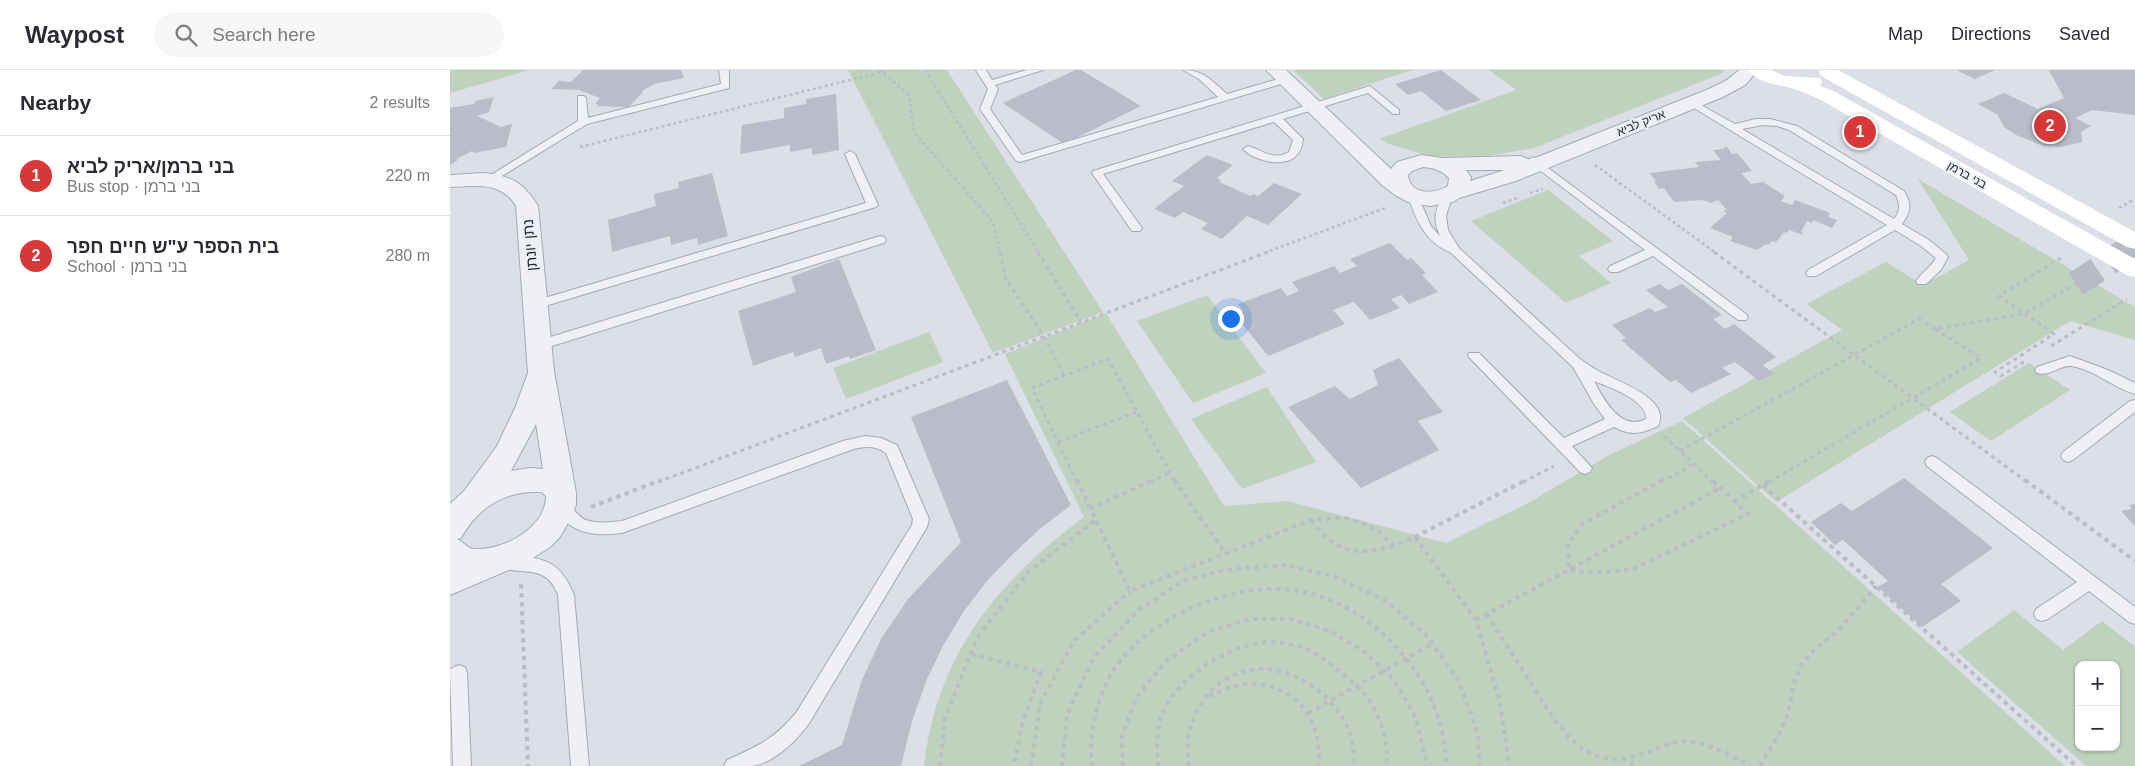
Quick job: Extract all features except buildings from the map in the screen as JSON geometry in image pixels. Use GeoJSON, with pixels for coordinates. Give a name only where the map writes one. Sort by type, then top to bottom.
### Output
{"type":"FeatureCollection","features":[{"type":"Feature","properties":{"kind":"street","name":"אריק לביא"},"geometry":{"type":"LineString","coordinates":[[1452,194],[1508,176],[1536,162],[1570,151],[1716,93],[1735,84],[1749,70]]}},
{"type":"Feature","properties":{"kind":"street","name":"בני ברמן"},"geometry":{"type":"LineString","coordinates":[[1758,70],[1776,80],[1793,83],[1828,96],[2135,269]]}},
{"type":"Feature","properties":{"kind":"street","name":"בני ברמן"},"geometry":{"type":"LineString","coordinates":[[1828,71],[2135,242]]}},
{"type":"Feature","properties":{"kind":"street"},"geometry":{"type":"LineString","coordinates":[[1793,83],[1818,82],[1825,78],[1828,71]]}},
{"type":"Feature","properties":{"kind":"street","name":"אריק לביא"},"geometry":{"type":"LineString","coordinates":[[1280,75],[1411,198]]}},
{"type":"Feature","properties":{"kind":"street","name":"אריק לביא"},"geometry":{"type":"LineString","coordinates":[[1716,93],[1763,83],[1793,83]]}},
{"type":"Feature","properties":{"kind":"street","name":"אריק לביא"},"geometry":{"type":"LineString","coordinates":[[1338,128],[1364,145],[1380,152],[1432,162],[1496,164],[1536,162]]}},
{"type":"Feature","properties":{"kind":"street"},"geometry":{"type":"LineString","coordinates":[[1432,162],[1450,167],[1460,177],[1459,188],[1452,194],[1432,199],[1411,198],[1398,184],[1396,178],[1399,171],[1412,163],[1432,162]]}},
{"type":"Feature","properties":{"kind":"street","name":"נתן יונתן"},"geometry":{"type":"LineString","coordinates":[[450,181],[488,180],[504,182],[515,188],[522,195],[527,206],[540,358],[563,505]]}},
{"type":"Feature","properties":{"kind":"street","name":"נתן יונתן"},"geometry":{"type":"LineString","coordinates":[[456,519],[489,481],[506,457],[525,419],[540,358]]}},
{"type":"Feature","properties":{"kind":"street"},"geometry":{"type":"LineString","coordinates":[[450,581],[507,562],[519,551],[538,540],[556,519],[563,505],[553,484],[541,479],[524,479],[486,493],[456,519]]}},
{"type":"Feature","properties":{"kind":"street"},"geometry":{"type":"LineString","coordinates":[[450,550],[459,559],[475,563],[507,562]]}},
{"type":"Feature","properties":{"kind":"lane"},"geometry":{"type":"LineString","coordinates":[[488,180],[584,122],[726,86],[724,70]]}},
{"type":"Feature","properties":{"kind":"lane"},"geometry":{"type":"LineString","coordinates":[[981,70],[993,88],[985,109],[1020,159],[1224,97],[1280,75]]}},
{"type":"Feature","properties":{"kind":"lane"},"geometry":{"type":"LineString","coordinates":[[990,83],[1038,70]]}},
{"type":"Feature","properties":{"kind":"lane"},"geometry":{"type":"LineString","coordinates":[[1188,70],[1202,77],[1224,97]]}},
{"type":"Feature","properties":{"kind":"lane"},"geometry":{"type":"LineString","coordinates":[[1136,228],[1097,173],[1370,89],[1396,112]]}},
{"type":"Feature","properties":{"kind":"lane"},"geometry":{"type":"LineString","coordinates":[[581,98],[584,122]]}},
{"type":"Feature","properties":{"kind":"lane"},"geometry":{"type":"LineString","coordinates":[[1692,103],[1895,225],[1942,257],[1937,267],[1922,281]]}},
{"type":"Feature","properties":{"kind":"lane"},"geometry":{"type":"LineString","coordinates":[[1248,148],[1260,157],[1270,159],[1278,159],[1294,152],[1298,144],[1298,138],[1276,118]]}},
{"type":"Feature","properties":{"kind":"lane"},"geometry":{"type":"LineString","coordinates":[[1734,128],[1755,121],[1777,121],[1793,128],[1888,184],[1900,193],[1906,203],[1904,216],[1895,225],[1812,273]]}},
{"type":"Feature","properties":{"kind":"lane"},"geometry":{"type":"LineString","coordinates":[[536,305],[872,206],[850,154]]}},
{"type":"Feature","properties":{"kind":"lane"},"geometry":{"type":"LineString","coordinates":[[1536,162],[1742,317]]}},
{"type":"Feature","properties":{"kind":"lane"},"geometry":{"type":"LineString","coordinates":[[1452,194],[1442,206],[1439,216],[1444,232],[1454,251]]}},
{"type":"Feature","properties":{"kind":"lane"},"geometry":{"type":"LineString","coordinates":[[1411,198],[1429,233],[1444,246],[1454,251],[1578,364],[1602,379],[1647,402],[1655,416],[1650,424],[1640,429],[1632,429],[1614,421],[1578,364]]}},
{"type":"Feature","properties":{"kind":"lane"},"geometry":{"type":"LineString","coordinates":[[540,358],[880,240]]}},
{"type":"Feature","properties":{"kind":"lane"},"geometry":{"type":"LineString","coordinates":[[1614,269],[1653,251]]}},
{"type":"Feature","properties":{"kind":"lane"},"geometry":{"type":"LineString","coordinates":[[1474,356],[1585,468]]}},
{"type":"Feature","properties":{"kind":"lane"},"geometry":{"type":"LineString","coordinates":[[2042,370],[2070,361],[2103,373],[2135,389]]}},
{"type":"Feature","properties":{"kind":"lane"},"geometry":{"type":"LineString","coordinates":[[2068,456],[2135,405]]}},
{"type":"Feature","properties":{"kind":"lane"},"geometry":{"type":"LineString","coordinates":[[1562,445],[1614,421]]}},
{"type":"Feature","properties":{"kind":"lane"},"geometry":{"type":"LineString","coordinates":[[563,505],[578,523],[593,528],[622,527],[856,442],[876,441],[892,449],[921,519],[919,527],[802,719],[787,737],[774,747],[733,766]]}},
{"type":"Feature","properties":{"kind":"lane"},"geometry":{"type":"LineString","coordinates":[[1932,462],[2135,617]]}},
{"type":"Feature","properties":{"kind":"lane"},"geometry":{"type":"LineString","coordinates":[[507,562],[536,565],[549,570],[560,579],[564,586],[580,766]]}},
{"type":"Feature","properties":{"kind":"lane"},"geometry":{"type":"LineString","coordinates":[[2042,614],[2089,582]]}},
{"type":"Feature","properties":{"kind":"lane"},"geometry":{"type":"LineString","coordinates":[[450,677],[459,673],[462,766]]}},
{"type":"Feature","properties":{"kind":"path"},"geometry":{"type":"LineString","coordinates":[[573,148],[890,70]]}},
{"type":"Feature","properties":{"kind":"path"},"geometry":{"type":"LineString","coordinates":[[925,70],[1081,322]]}},
{"type":"Feature","properties":{"kind":"path"},"geometry":{"type":"LineString","coordinates":[[880,71],[909,95],[914,132],[993,222],[1006,279],[1044,336],[1064,376]]}},
{"type":"Feature","properties":{"kind":"path"},"geometry":{"type":"LineString","coordinates":[[1570,151],[2135,561]]}},
{"type":"Feature","properties":{"kind":"path"},"geometry":{"type":"LineString","coordinates":[[563,505],[1044,336],[1411,198]]}},
{"type":"Feature","properties":{"kind":"path"},"geometry":{"type":"LineString","coordinates":[[2026,361],[2001,376],[1995,372],[2054,334],[1998,296],[2061,258]]}},
{"type":"Feature","properties":{"kind":"path"},"geometry":{"type":"LineString","coordinates":[[1935,329],[2023,314],[2076,284]]}},
{"type":"Feature","properties":{"kind":"path"},"geometry":{"type":"LineString","coordinates":[[2043,350],[2127,299]]}},
{"type":"Feature","properties":{"kind":"path"},"geometry":{"type":"LineString","coordinates":[[1680,451],[1919,319],[1981,358],[1734,502]]}},
{"type":"Feature","properties":{"kind":"path"},"geometry":{"type":"LineString","coordinates":[[1130,591],[1032,388],[1108,359],[1169,472],[1225,553]]}},
{"type":"Feature","properties":{"kind":"path"},"geometry":{"type":"LineString","coordinates":[[1058,442],[1136,412]]}},
{"type":"Feature","properties":{"kind":"path"},"geometry":{"type":"LineString","coordinates":[[1569,570],[1595,572],[1633,569],[1748,514],[1650,424]]}},
{"type":"Feature","properties":{"kind":"path"},"geometry":{"type":"LineString","coordinates":[[1311,520],[1327,540],[1343,550],[1369,552],[1394,546],[1573,456]]}},
{"type":"Feature","properties":{"kind":"path"},"geometry":{"type":"LineString","coordinates":[[1569,570],[1568,544],[1582,524],[1694,464]]}},
{"type":"Feature","properties":{"kind":"path"},"geometry":{"type":"LineString","coordinates":[[1090,509],[1169,472]]}},
{"type":"Feature","properties":{"kind":"path"},"geometry":{"type":"LineString","coordinates":[[1762,485],[2076,766]]}},
{"type":"Feature","properties":{"kind":"path"},"geometry":{"type":"LineString","coordinates":[[1476,620],[1720,488]]}},
{"type":"Feature","properties":{"kind":"path"},"geometry":{"type":"LineString","coordinates":[[1031,766],[1040,704],[1073,642],[1130,591],[1311,520],[1344,518],[1363,523],[1379,532],[1394,546]]}},
{"type":"Feature","properties":{"kind":"path"},"geometry":{"type":"LineString","coordinates":[[940,766],[946,718],[977,638],[1028,572],[1096,520]]}},
{"type":"Feature","properties":{"kind":"path"},"geometry":{"type":"LineString","coordinates":[[1414,537],[1476,620],[1500,703],[1509,766]]}},
{"type":"Feature","properties":{"kind":"path"},"geometry":{"type":"LineString","coordinates":[[507,562],[528,766]]}},
{"type":"Feature","properties":{"kind":"path"},"geometry":{"type":"LineString","coordinates":[[1062,766],[1067,715],[1093,660],[1137,611],[1185,580],[1225,570],[1286,565],[1336,577],[1384,600],[1425,634],[1458,679],[1478,734],[1479,766]]}},
{"type":"Feature","properties":{"kind":"path"},"geometry":{"type":"LineString","coordinates":[[1760,766],[1779,734],[1787,716],[1795,679],[1804,662],[1816,648],[1838,631],[1876,586]]}},
{"type":"Feature","properties":{"kind":"path"},"geometry":{"type":"LineString","coordinates":[[1092,766],[1090,757],[1096,708],[1116,666],[1149,633],[1202,602],[1252,589],[1299,591],[1342,605],[1380,630],[1412,664],[1435,706],[1447,755],[1446,766]]}},
{"type":"Feature","properties":{"kind":"path"},"geometry":{"type":"LineString","coordinates":[[1487,614],[1561,730],[1575,746],[1593,756],[1619,760],[1645,754],[1669,743],[1690,741],[1718,749],[1751,766]]}},
{"type":"Feature","properties":{"kind":"path"},"geometry":{"type":"LineString","coordinates":[[1122,766],[1122,737],[1136,698],[1166,661],[1208,632],[1250,619],[1291,619],[1330,631],[1365,652],[1395,681],[1416,718],[1426,761],[1425,766]]}},
{"type":"Feature","properties":{"kind":"path"},"geometry":{"type":"LineString","coordinates":[[1158,766],[1156,737],[1164,710],[1182,685],[1216,658],[1249,645],[1282,643],[1312,651],[1358,685],[1380,720],[1388,755],[1386,766]]}},
{"type":"Feature","properties":{"kind":"path"},"geometry":{"type":"LineString","coordinates":[[1308,713],[1432,644]]}},
{"type":"Feature","properties":{"kind":"path"},"geometry":{"type":"LineString","coordinates":[[970,654],[1041,672],[1022,724],[1014,766]]}},
{"type":"Feature","properties":{"kind":"path"},"geometry":{"type":"LineString","coordinates":[[1189,766],[1185,746],[1188,727],[1197,708],[1218,684],[1242,672],[1268,670],[1293,675],[1316,688],[1336,707],[1349,731],[1354,759],[1353,766]]}},
{"type":"Feature","properties":{"kind":"path"},"geometry":{"type":"LineString","coordinates":[[1208,696],[1231,686],[1254,684],[1274,687],[1292,696],[1308,713],[1315,725],[1320,744],[1318,766]]}},
{"type":"Feature","properties":{"kind":"path"},"geometry":{"type":"LineString","coordinates":[[1632,766],[1633,756]]}},
{"type":"Feature","properties":{"kind":"green space"},"geometry":{"type":"Polygon","coordinates":[[[450,70],[530,70],[450,93],[450,70]]]}},
{"type":"Feature","properties":{"kind":"green space"},"geometry":{"type":"Polygon","coordinates":[[[848,70],[947,70],[1103,312],[993,353],[848,70]]]}},
{"type":"Feature","properties":{"kind":"green space"},"geometry":{"type":"Polygon","coordinates":[[[1293,70],[1412,70],[1324,99],[1293,70]]]}},
{"type":"Feature","properties":{"kind":"green space"},"geometry":{"type":"Polygon","coordinates":[[[1489,70],[1724,70],[1723,73],[1534,148],[1482,157],[1429,156],[1389,144],[1379,139],[1516,90],[1489,70]]]}},
{"type":"Feature","properties":{"kind":"green space"},"geometry":{"type":"Polygon","coordinates":[[[1918,179],[2135,307],[2135,340],[2070,321],[1776,502],[1683,418],[1842,330],[1806,304],[1886,262],[1923,285],[1969,260],[1918,179]]]}},
{"type":"Feature","properties":{"kind":"green space"},"geometry":{"type":"Polygon","coordinates":[[[1548,190],[1613,241],[1579,256],[1611,283],[1566,303],[1471,221],[1548,190]]]}},
{"type":"Feature","properties":{"kind":"green space"},"geometry":{"type":"Polygon","coordinates":[[[1207,295],[1266,373],[1193,403],[1137,321],[1207,295]]]}},
{"type":"Feature","properties":{"kind":"green space"},"geometry":{"type":"Polygon","coordinates":[[[1106,313],[1224,506],[1287,501],[1446,543],[1530,502],[1609,455],[1682,421],[2065,766],[924,766],[931,726],[942,689],[957,655],[976,624],[1024,568],[1084,517],[1005,354],[1106,313]]]}},
{"type":"Feature","properties":{"kind":"green space"},"geometry":{"type":"Polygon","coordinates":[[[929,332],[943,362],[846,399],[833,368],[929,332]]]}},
{"type":"Feature","properties":{"kind":"green space"},"geometry":{"type":"Polygon","coordinates":[[[2029,363],[2070,390],[1991,441],[1950,412],[2029,363]]]}},
{"type":"Feature","properties":{"kind":"green space"},"geometry":{"type":"Polygon","coordinates":[[[1267,387],[1316,462],[1242,489],[1191,419],[1267,387]]]}},
{"type":"Feature","properties":{"kind":"green space"},"geometry":{"type":"Polygon","coordinates":[[[2014,610],[2063,650],[2102,621],[2135,647],[2135,766],[2086,766],[1957,652],[2014,610]]]}},
{"type":"Feature","properties":{"kind":"tunnel"},"geometry":{"type":"LineString","coordinates":[[2122,253],[2135,245]]}},
{"type":"Feature","properties":{"kind":"tunnel"},"geometry":{"type":"LineString","coordinates":[[2076,284],[2124,252]]}},
{"type":"Feature","properties":{"kind":"place","name":"בית הספר ע\"ש חיים חפר"},"geometry":{"type":"Point","coordinates":[2050,126]}},
{"type":"Feature","properties":{"kind":"place","name":"בני ברמן/אריק לביא"},"geometry":{"type":"Point","coordinates":[1860,132]}}]}
